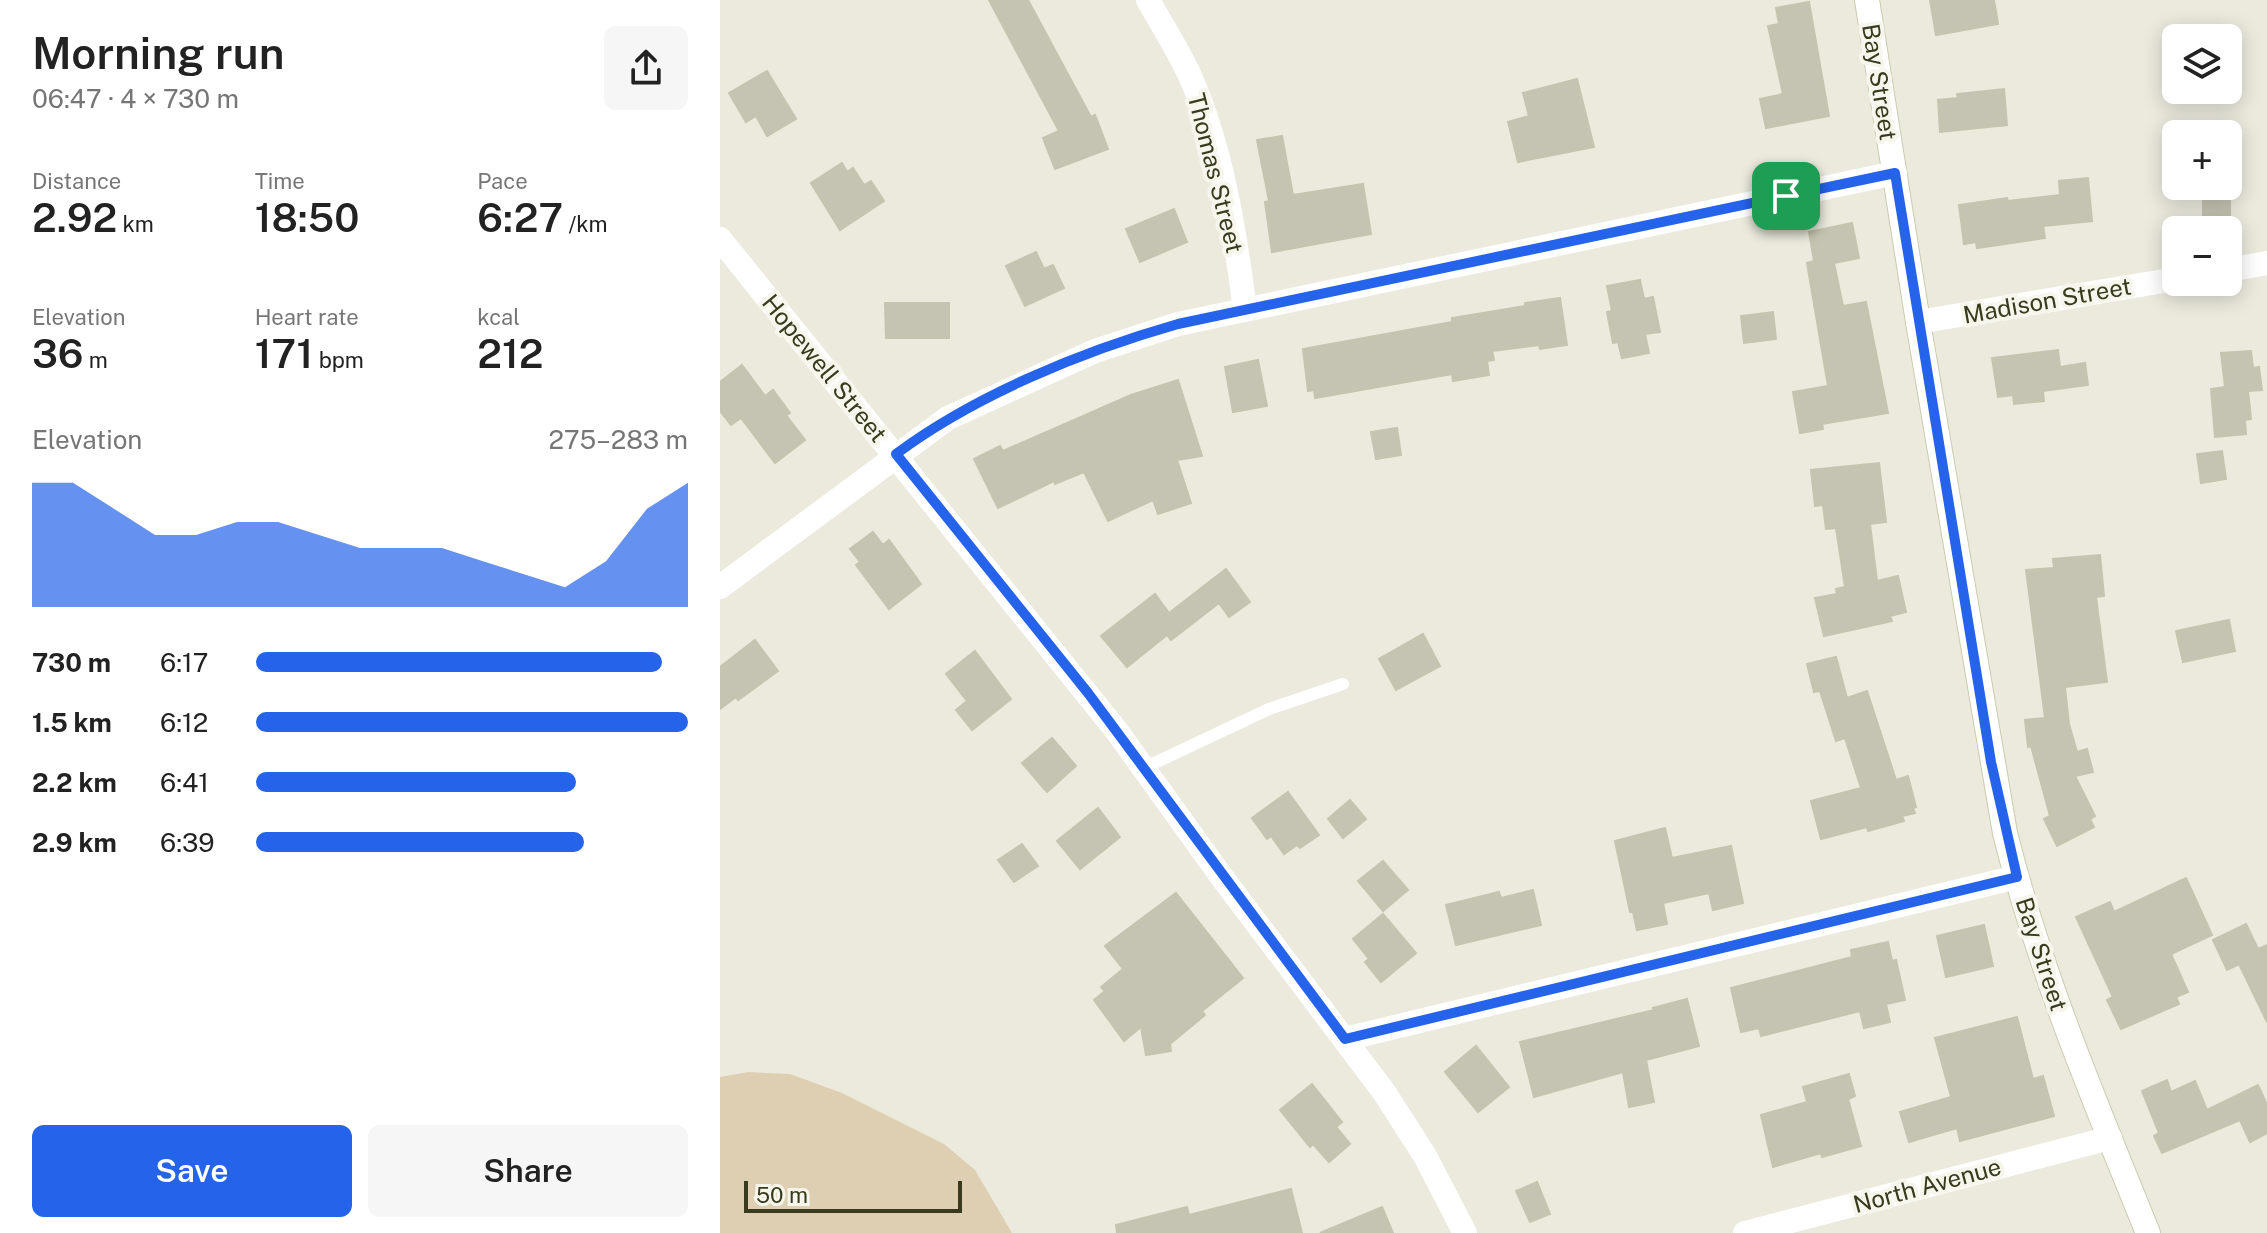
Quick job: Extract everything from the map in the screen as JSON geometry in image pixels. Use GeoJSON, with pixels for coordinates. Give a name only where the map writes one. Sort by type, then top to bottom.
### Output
{"type":"FeatureCollection","features":[{"type":"Feature","properties":{"kind":"street","name":"Thomas Street"},"geometry":{"type":"LineString","coordinates":[[1148,0],[1184,65],[1205,116],[1232,222],[1245,310]]}},
{"type":"Feature","properties":{"kind":"street","name":"Bay Street"},"geometry":{"type":"LineString","coordinates":[[1867,0],[1991,762],[2017,877],[2060,1008],[2148,1233]]}},
{"type":"Feature","properties":{"kind":"street"},"geometry":{"type":"LineString","coordinates":[[720,587],[928,431],[968,407],[1095,351],[1178,324],[1895,173]]}},
{"type":"Feature","properties":{"kind":"street","name":"Hopewell Street"},"geometry":{"type":"LineString","coordinates":[[720,239],[1088,693],[1410,1131],[1465,1233]]}},
{"type":"Feature","properties":{"kind":"street"},"geometry":{"type":"LineString","coordinates":[[2242,267],[2267,263]]}},
{"type":"Feature","properties":{"kind":"street","name":"Madison Street"},"geometry":{"type":"LineString","coordinates":[[1918,322],[2162,281]]}},
{"type":"Feature","properties":{"kind":"street"},"geometry":{"type":"LineString","coordinates":[[1345,1039],[2017,877]]}},
{"type":"Feature","properties":{"kind":"street","name":"North Avenue"},"geometry":{"type":"LineString","coordinates":[[1745,1233],[2110,1138]]}},
{"type":"Feature","properties":{"kind":"lane"},"geometry":{"type":"LineString","coordinates":[[1144,768],[1269,709],[1343,684]]}},
{"type":"Feature","properties":{"kind":"shaded area"},"geometry":{"type":"Polygon","coordinates":[[[748,1072],[790,1074],[842,1093],[944,1144],[975,1170],[1012,1233],[720,1233],[720,1077],[748,1072]]]}},
{"type":"Feature","properties":{"kind":"building"},"geometry":{"type":"Polygon","coordinates":[[[989,0],[1028,0],[1091,117],[1095,115],[1108,149],[1055,169],[1043,138],[1059,131],[989,0]]]}},
{"type":"Feature","properties":{"kind":"building"},"geometry":{"type":"Polygon","coordinates":[[[1930,0],[1994,0],[1998,24],[1936,35],[1930,0]]]}},
{"type":"Feature","properties":{"kind":"building"},"geometry":{"type":"Polygon","coordinates":[[[1809,2],[1829,116],[1766,128],[1760,99],[1783,94],[1768,26],[1779,24],[1776,8],[1809,2]]]}},
{"type":"Feature","properties":{"kind":"building"},"geometry":{"type":"Polygon","coordinates":[[[767,71],[796,119],[767,136],[756,116],[746,122],[729,93],[767,71]]]}},
{"type":"Feature","properties":{"kind":"building"},"geometry":{"type":"Polygon","coordinates":[[[1577,79],[1594,147],[1518,162],[1508,122],[1529,116],[1523,93],[1577,79]]]}},
{"type":"Feature","properties":{"kind":"building"},"geometry":{"type":"Polygon","coordinates":[[[2004,89],[2007,125],[1940,132],[1938,100],[1958,98],[1957,94],[2004,89]]]}},
{"type":"Feature","properties":{"kind":"building"},"geometry":{"type":"Polygon","coordinates":[[[1282,136],[1293,195],[1363,184],[1371,234],[1272,252],[1265,202],[1269,201],[1257,140],[1282,136]]]}},
{"type":"Feature","properties":{"kind":"building"},"geometry":{"type":"Polygon","coordinates":[[[842,163],[847,172],[853,168],[864,185],[871,181],[884,201],[840,230],[811,183],[842,163]]]}},
{"type":"Feature","properties":{"kind":"building"},"geometry":{"type":"Polygon","coordinates":[[[2088,178],[2092,221],[2043,226],[2045,238],[1977,248],[1976,242],[1964,244],[1959,205],[2060,195],[2059,181],[2088,178]]]}},
{"type":"Feature","properties":{"kind":"building"},"geometry":{"type":"Polygon","coordinates":[[[2203,200],[2230,200],[2230,215],[2203,215],[2203,200]]]}},
{"type":"Feature","properties":{"kind":"building"},"geometry":{"type":"Polygon","coordinates":[[[1174,209],[1187,242],[1140,262],[1126,229],[1174,209]]]}},
{"type":"Feature","properties":{"kind":"building"},"geometry":{"type":"Polygon","coordinates":[[[1852,223],[1859,258],[1834,263],[1843,306],[1866,302],[1888,413],[1822,424],[1823,429],[1800,433],[1793,392],[1828,386],[1807,263],[1814,261],[1809,232],[1852,223]]]}},
{"type":"Feature","properties":{"kind":"building"},"geometry":{"type":"Polygon","coordinates":[[[1036,252],[1044,269],[1053,265],[1064,288],[1025,306],[1006,266],[1036,252]]]}},
{"type":"Feature","properties":{"kind":"building"},"geometry":{"type":"Polygon","coordinates":[[[1640,280],[1644,299],[1653,297],[1660,332],[1645,334],[1649,353],[1622,358],[1618,342],[1613,343],[1607,312],[1612,311],[1607,286],[1640,280]]]}},
{"type":"Feature","properties":{"kind":"building"},"geometry":{"type":"Polygon","coordinates":[[[1560,298],[1567,345],[1492,351],[1494,360],[1487,361],[1489,375],[1453,381],[1452,374],[1315,398],[1314,390],[1308,391],[1303,349],[1452,322],[1452,318],[1560,298]]]}},
{"type":"Feature","properties":{"kind":"building"},"geometry":{"type":"Polygon","coordinates":[[[885,303],[949,303],[949,338],[886,338],[885,303]]]}},
{"type":"Feature","properties":{"kind":"building"},"geometry":{"type":"Polygon","coordinates":[[[1773,312],[1776,339],[1744,343],[1741,316],[1773,312]]]}},
{"type":"Feature","properties":{"kind":"building"},"geometry":{"type":"Polygon","coordinates":[[[2058,350],[2060,367],[2085,363],[2088,385],[2043,391],[2044,401],[2014,404],[2013,395],[1998,397],[1992,358],[2058,350]]]}},
{"type":"Feature","properties":{"kind":"building"},"geometry":{"type":"Polygon","coordinates":[[[2251,351],[2253,368],[2259,367],[2262,390],[2248,391],[2251,419],[2245,420],[2246,434],[2215,437],[2211,389],[2225,387],[2221,353],[2251,351]]]}},
{"type":"Feature","properties":{"kind":"building"},"geometry":{"type":"Polygon","coordinates":[[[1258,360],[1267,406],[1233,412],[1225,367],[1258,360]]]}},
{"type":"Feature","properties":{"kind":"building"},"geometry":{"type":"Polygon","coordinates":[[[742,365],[765,396],[773,390],[790,413],[786,415],[805,440],[775,463],[741,418],[731,425],[720,411],[720,382],[742,365]]]}},
{"type":"Feature","properties":{"kind":"building"},"geometry":{"type":"Polygon","coordinates":[[[1178,380],[1202,456],[1177,460],[1191,503],[1158,514],[1153,500],[1108,521],[1084,472],[1055,484],[1054,481],[998,508],[974,459],[1000,446],[1003,451],[1131,395],[1178,380]]]}},
{"type":"Feature","properties":{"kind":"building"},"geometry":{"type":"Polygon","coordinates":[[[1397,428],[1401,455],[1376,459],[1371,432],[1397,428]]]}},
{"type":"Feature","properties":{"kind":"building"},"geometry":{"type":"Polygon","coordinates":[[[2222,451],[2226,479],[2201,483],[2197,454],[2222,451]]]}},
{"type":"Feature","properties":{"kind":"building"},"geometry":{"type":"Polygon","coordinates":[[[1879,463],[1886,522],[1870,524],[1877,581],[1898,576],[1906,612],[1890,616],[1892,621],[1824,636],[1815,598],[1837,594],[1836,589],[1845,587],[1836,528],[1826,529],[1823,505],[1815,506],[1811,470],[1879,463]]]}},
{"type":"Feature","properties":{"kind":"building"},"geometry":{"type":"Polygon","coordinates":[[[873,532],[883,545],[889,540],[921,584],[889,609],[856,565],[860,562],[850,549],[873,532]]]}},
{"type":"Feature","properties":{"kind":"building"},"geometry":{"type":"Polygon","coordinates":[[[2100,555],[2104,596],[2096,597],[2107,682],[2065,687],[2069,724],[2077,752],[2087,749],[2093,772],[2075,776],[2095,816],[2090,819],[2094,827],[2057,846],[2044,819],[2050,816],[2031,746],[2028,747],[2025,720],[2045,718],[2026,570],[2054,568],[2053,559],[2100,555]]]}},
{"type":"Feature","properties":{"kind":"building"},"geometry":{"type":"Polygon","coordinates":[[[1226,569],[1250,602],[1229,617],[1219,603],[1171,640],[1167,635],[1127,667],[1101,636],[1155,594],[1169,613],[1226,569]]]}},
{"type":"Feature","properties":{"kind":"building"},"geometry":{"type":"Polygon","coordinates":[[[2229,620],[2235,651],[2183,662],[2176,631],[2229,620]]]}},
{"type":"Feature","properties":{"kind":"building"},"geometry":{"type":"Polygon","coordinates":[[[1423,634],[1440,666],[1396,690],[1379,659],[1423,634]]]}},
{"type":"Feature","properties":{"kind":"building"},"geometry":{"type":"Polygon","coordinates":[[[755,640],[778,671],[720,709],[720,667],[755,640]]]}},
{"type":"Feature","properties":{"kind":"building"},"geometry":{"type":"Polygon","coordinates":[[[975,651],[1011,699],[972,730],[956,710],[967,701],[946,674],[975,651]]]}},
{"type":"Feature","properties":{"kind":"building"},"geometry":{"type":"Polygon","coordinates":[[[1836,657],[1847,698],[1867,691],[1896,780],[1908,776],[1916,807],[1913,808],[1915,813],[1902,816],[1904,821],[1821,839],[1811,801],[1861,788],[1845,738],[1836,741],[1820,691],[1814,692],[1807,664],[1836,657]]]}},
{"type":"Feature","properties":{"kind":"building"},"geometry":{"type":"Polygon","coordinates":[[[1052,738],[1076,766],[1047,792],[1022,763],[1052,738]]]}},
{"type":"Feature","properties":{"kind":"building"},"geometry":{"type":"Polygon","coordinates":[[[1288,792],[1319,835],[1284,854],[1271,836],[1267,839],[1252,818],[1288,792]]]}},
{"type":"Feature","properties":{"kind":"building"},"geometry":{"type":"Polygon","coordinates":[[[1350,800],[1366,819],[1343,838],[1328,819],[1350,800]]]}},
{"type":"Feature","properties":{"kind":"building"},"geometry":{"type":"Polygon","coordinates":[[[1098,808],[1120,837],[1080,869],[1057,841],[1098,808]]]}},
{"type":"Feature","properties":{"kind":"building"},"geometry":{"type":"Polygon","coordinates":[[[1665,828],[1672,858],[1731,846],[1743,903],[1713,910],[1709,893],[1663,903],[1667,924],[1637,930],[1633,912],[1630,912],[1615,841],[1665,828]]]}},
{"type":"Feature","properties":{"kind":"building"},"geometry":{"type":"Polygon","coordinates":[[[1022,844],[1038,866],[1014,882],[998,860],[1022,844]]]}},
{"type":"Feature","properties":{"kind":"building"},"geometry":{"type":"Polygon","coordinates":[[[1383,861],[1408,890],[1383,911],[1358,881],[1383,861]]]}},
{"type":"Feature","properties":{"kind":"building"},"geometry":{"type":"Polygon","coordinates":[[[2186,878],[2212,935],[2171,954],[2188,992],[2176,997],[2179,1004],[2121,1029],[2107,1000],[2113,997],[2076,917],[2110,902],[2114,912],[2186,878]]]}},
{"type":"Feature","properties":{"kind":"building"},"geometry":{"type":"Polygon","coordinates":[[[1533,890],[1541,925],[1456,945],[1446,905],[1499,892],[1501,898],[1533,890]]]}},
{"type":"Feature","properties":{"kind":"building"},"geometry":{"type":"Polygon","coordinates":[[[1176,893],[1243,978],[1202,1011],[1205,1015],[1170,1044],[1171,1051],[1146,1055],[1141,1027],[1124,1041],[1094,1000],[1105,991],[1101,987],[1123,969],[1105,946],[1176,893]]]}},
{"type":"Feature","properties":{"kind":"building"},"geometry":{"type":"Polygon","coordinates":[[[1383,914],[1416,953],[1381,982],[1365,962],[1369,959],[1353,939],[1383,914]]]}},
{"type":"Feature","properties":{"kind":"building"},"geometry":{"type":"Polygon","coordinates":[[[2246,924],[2258,949],[2267,945],[2267,1022],[2239,964],[2227,970],[2213,940],[2246,924]]]}},
{"type":"Feature","properties":{"kind":"building"},"geometry":{"type":"Polygon","coordinates":[[[1984,925],[1993,966],[1946,977],[1937,936],[1984,925]]]}},
{"type":"Feature","properties":{"kind":"building"},"geometry":{"type":"Polygon","coordinates":[[[1888,942],[1892,961],[1896,960],[1905,1000],[1886,1004],[1890,1022],[1864,1028],[1860,1011],[1761,1036],[1759,1028],[1741,1032],[1731,988],[1852,957],[1851,950],[1888,942]]]}},
{"type":"Feature","properties":{"kind":"building"},"geometry":{"type":"Polygon","coordinates":[[[1687,999],[1699,1046],[1646,1060],[1654,1102],[1629,1107],[1623,1072],[1534,1097],[1520,1042],[1654,1010],[1687,999]]]}},
{"type":"Feature","properties":{"kind":"building"},"geometry":{"type":"Polygon","coordinates":[[[2017,1017],[2033,1079],[2043,1076],[2054,1116],[1960,1141],[1957,1128],[1909,1142],[1900,1112],[1951,1097],[1935,1038],[2017,1017]]]}},
{"type":"Feature","properties":{"kind":"building"},"geometry":{"type":"Polygon","coordinates":[[[1476,1046],[1509,1087],[1478,1112],[1445,1072],[1476,1046]]]}},
{"type":"Feature","properties":{"kind":"building"},"geometry":{"type":"Polygon","coordinates":[[[1849,1074],[1855,1096],[1848,1099],[1861,1146],[1822,1157],[1821,1153],[1773,1167],[1761,1115],[1807,1102],[1803,1087],[1849,1074]]]}},
{"type":"Feature","properties":{"kind":"building"},"geometry":{"type":"Polygon","coordinates":[[[2167,1080],[2171,1092],[2195,1081],[2207,1110],[2258,1085],[2267,1105],[2267,1133],[2250,1142],[2240,1120],[2162,1153],[2154,1136],[2159,1133],[2142,1091],[2167,1080]]]}},
{"type":"Feature","properties":{"kind":"building"},"geometry":{"type":"Polygon","coordinates":[[[1312,1084],[1342,1122],[1336,1127],[1350,1144],[1329,1162],[1313,1144],[1310,1147],[1280,1110],[1312,1084]]]}},
{"type":"Feature","properties":{"kind":"building"},"geometry":{"type":"Polygon","coordinates":[[[1537,1182],[1550,1214],[1530,1222],[1516,1191],[1537,1182]]]}},
{"type":"Feature","properties":{"kind":"building"},"geometry":{"type":"Polygon","coordinates":[[[1291,1189],[1302,1233],[1117,1233],[1116,1225],[1187,1207],[1189,1215],[1291,1189]]]}},
{"type":"Feature","properties":{"kind":"building"},"geometry":{"type":"Polygon","coordinates":[[[1382,1207],[1393,1233],[1320,1233],[1382,1207]]]}},
{"type":"Feature","properties":{"kind":"route"},"geometry":{"type":"LineString","coordinates":[[1895,173],[1991,762],[2017,877],[1345,1039],[1088,693],[896,454],[968,407],[1095,351],[1149,332],[1786,196],[1895,173]]}}]}
